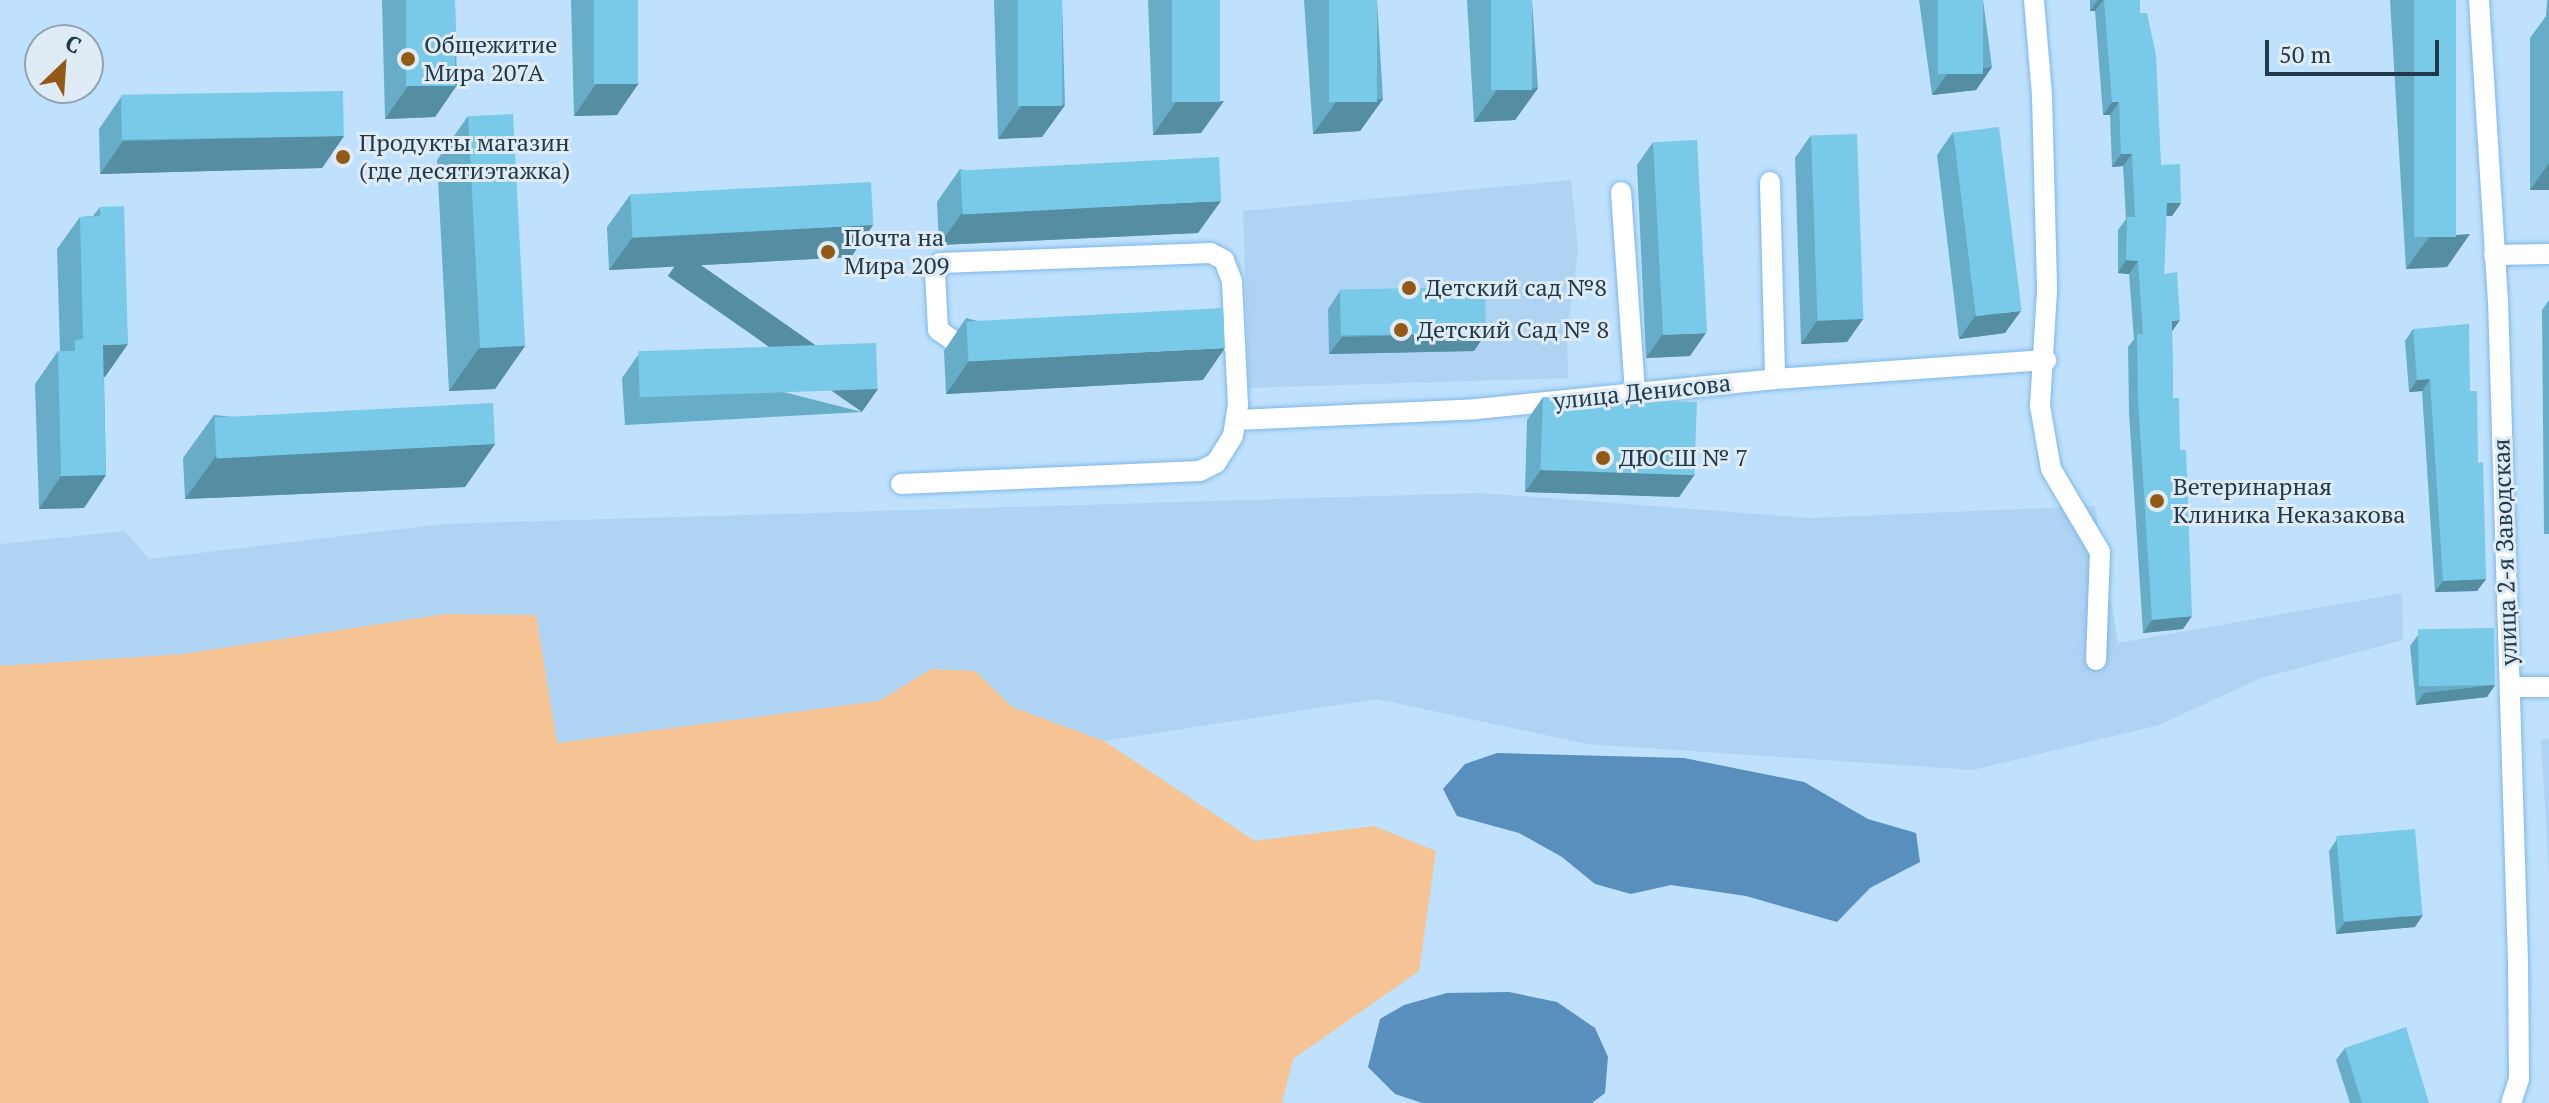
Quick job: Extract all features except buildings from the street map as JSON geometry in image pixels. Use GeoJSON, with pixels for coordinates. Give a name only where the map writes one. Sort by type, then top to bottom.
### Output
{"type":"FeatureCollection","features":[{"type":"Feature","properties":{"kind":"street"},"geometry":{"type":"LineString","coordinates":[[2034,0],[2042,95],[2046,360],[2040,406],[2051,469],[2095,538],[2102,563],[2096,660]]}},
{"type":"Feature","properties":{"kind":"street","name":"улица 2-я Заводская"},"geometry":{"type":"LineString","coordinates":[[2479,0],[2494,255],[2510,687],[2519,1065],[2511,1103]]}},
{"type":"Feature","properties":{"kind":"street"},"geometry":{"type":"LineString","coordinates":[[1770,182],[1775,379]]}},
{"type":"Feature","properties":{"kind":"street"},"geometry":{"type":"LineString","coordinates":[[1621,192],[1635,392]]}},
{"type":"Feature","properties":{"kind":"street"},"geometry":{"type":"LineString","coordinates":[[901,484],[1200,471],[1221,458],[1237,420],[1232,302],[1229,269],[1206,251],[938,265],[941,334],[954,341],[1001,338]]}},
{"type":"Feature","properties":{"kind":"street"},"geometry":{"type":"LineString","coordinates":[[2494,255],[2549,254]]}},
{"type":"Feature","properties":{"kind":"street"},"geometry":{"type":"LineString","coordinates":[[1232,302],[1220,319],[1195,327],[1222,333],[1235,347]]}},
{"type":"Feature","properties":{"kind":"street","name":"улица Денисова"},"geometry":{"type":"LineString","coordinates":[[1237,420],[1476,409],[1775,379],[2046,360]]}},
{"type":"Feature","properties":{"kind":"street"},"geometry":{"type":"LineString","coordinates":[[2510,687],[2549,687]]}},
{"type":"Feature","properties":{"kind":"shaded area","name":"Детский сад №8"},"geometry":{"type":"Polygon","coordinates":[[[1571,180],[1578,250],[1567,333],[1568,378],[1249,388],[1243,211],[1571,180]]]}},
{"type":"Feature","properties":{"kind":"shaded area"},"geometry":{"type":"Polygon","coordinates":[[[1481,493],[1811,518],[2095,506],[2118,643],[2402,593],[2403,640],[2261,678],[2159,725],[1973,770],[1587,744],[1377,699],[1104,741],[1012,707],[975,671],[931,669],[880,701],[557,743],[536,616],[183,654],[0,666],[0,544],[125,531],[149,559],[443,524],[1481,493]]]}},
{"type":"Feature","properties":{"kind":"shaded area"},"geometry":{"type":"Polygon","coordinates":[[[445,614],[536,615],[557,743],[879,701],[931,669],[975,671],[1012,707],[1104,741],[1255,841],[1374,826],[1436,851],[1419,971],[1293,1059],[1282,1103],[0,1103],[0,666],[183,654],[445,614]]]}},
{"type":"Feature","properties":{"kind":"shaded area"},"geometry":{"type":"Polygon","coordinates":[[[2549,739],[2549,875],[2541,740],[2549,739]]]}},
{"type":"Feature","properties":{"kind":"shaded area"},"geometry":{"type":"Polygon","coordinates":[[[1497,753],[1684,758],[1804,782],[1868,819],[1916,833],[1920,862],[1870,888],[1837,922],[1746,896],[1671,885],[1631,894],[1595,884],[1562,857],[1519,833],[1457,816],[1443,789],[1465,764],[1497,753]]]}},
{"type":"Feature","properties":{"kind":"shaded area"},"geometry":{"type":"Polygon","coordinates":[[[1509,992],[1557,1002],[1595,1028],[1608,1057],[1605,1093],[1592,1103],[1422,1103],[1395,1094],[1368,1067],[1380,1019],[1404,1005],[1447,993],[1509,992]]]}},
{"type":"Feature","properties":{"kind":"place","name":"Общежитие Мира 207А"},"geometry":{"type":"Point","coordinates":[408,59]}},
{"type":"Feature","properties":{"kind":"place","name":"Продукты магазин (где десятиэтажка)"},"geometry":{"type":"Point","coordinates":[343,157]}},
{"type":"Feature","properties":{"kind":"place","name":"Почта на Мира 209"},"geometry":{"type":"Point","coordinates":[828,252]}},
{"type":"Feature","properties":{"kind":"place","name":"Детский сад №8"},"geometry":{"type":"Point","coordinates":[1409,288]}},
{"type":"Feature","properties":{"kind":"place","name":"Детский Сад № 8"},"geometry":{"type":"Point","coordinates":[1401,330]}},
{"type":"Feature","properties":{"kind":"place","name":"ДЮСШ № 7"},"geometry":{"type":"Point","coordinates":[1603,458]}},
{"type":"Feature","properties":{"kind":"place","name":"Ветеринарная Клиника Неказакова"},"geometry":{"type":"Point","coordinates":[2157,501]}}]}
